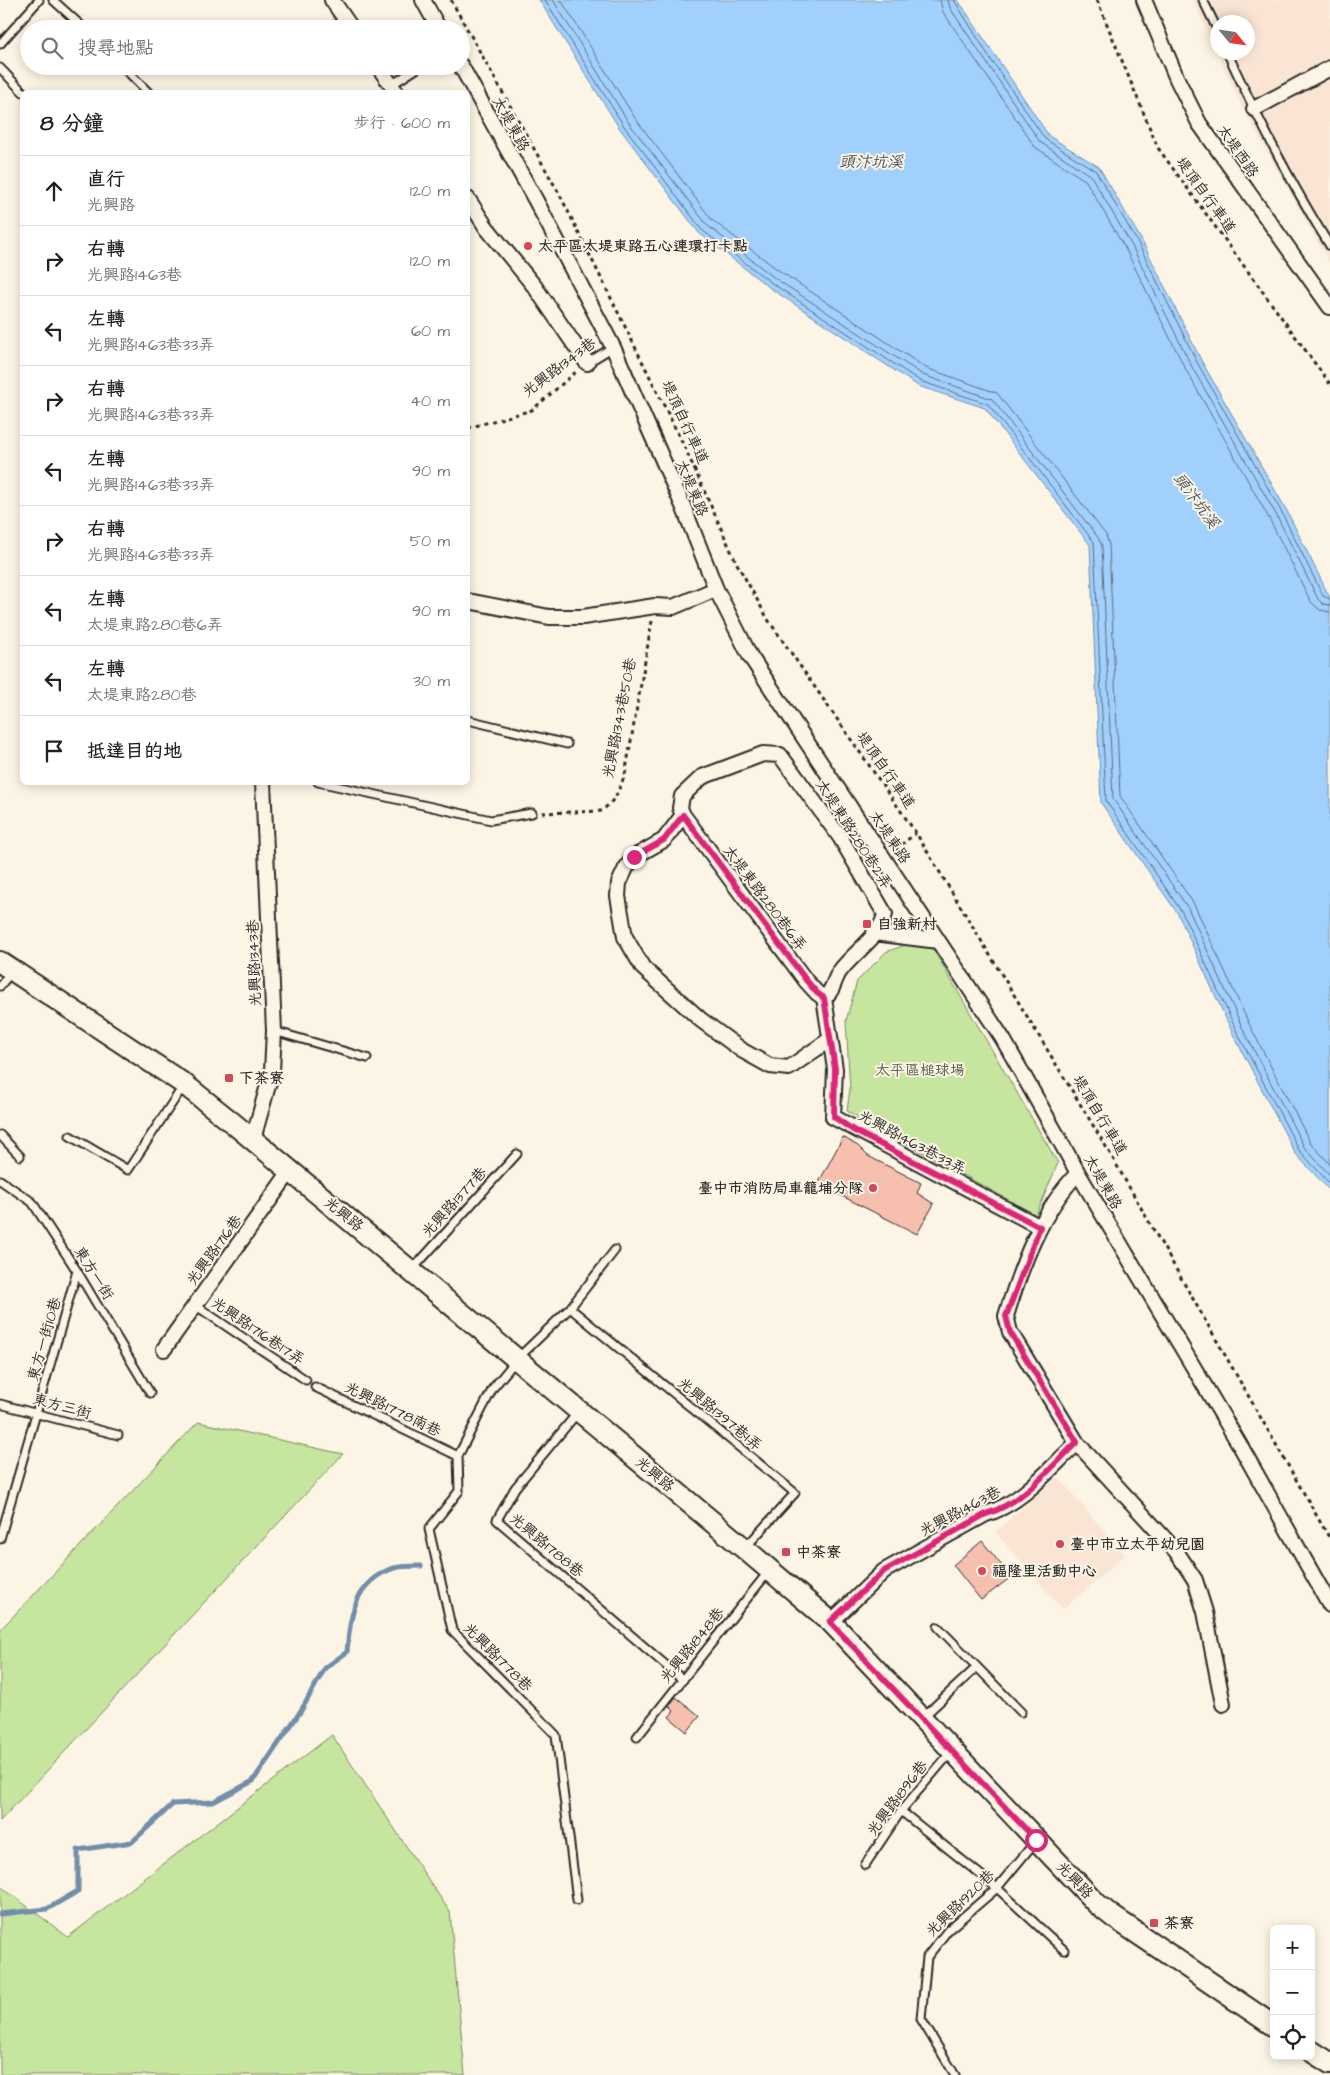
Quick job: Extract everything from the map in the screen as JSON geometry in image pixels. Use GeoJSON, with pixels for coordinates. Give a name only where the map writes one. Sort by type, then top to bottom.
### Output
{"type":"FeatureCollection","features":[{"type":"Feature","properties":{"kind":"main road","name":"光興路"},"geometry":{"type":"LineString","coordinates":[[6,966],[184,1084],[412,1270],[830,1622],[953,1750],[1082,1890],[1112,1916],[1270,2023]]}},
{"type":"Feature","properties":{"kind":"main road"},"geometry":{"type":"LineString","coordinates":[[1315,2054],[1330,2063]]}},
{"type":"Feature","properties":{"kind":"street"},"geometry":{"type":"LineString","coordinates":[[332,0],[346,20]]}},
{"type":"Feature","properties":{"kind":"street"},"geometry":{"type":"LineString","coordinates":[[423,0],[435,20]]}},
{"type":"Feature","properties":{"kind":"street","name":"太堤西路"},"geometry":{"type":"LineString","coordinates":[[1144,0],[1177,79],[1199,123],[1330,307]]}},
{"type":"Feature","properties":{"kind":"street"},"geometry":{"type":"LineString","coordinates":[[1254,109],[1330,68]]}},
{"type":"Feature","properties":{"kind":"street"},"geometry":{"type":"LineString","coordinates":[[384,75],[393,89]]}},
{"type":"Feature","properties":{"kind":"street","name":"太堤東路"},"geometry":{"type":"LineString","coordinates":[[465,75],[613,347],[683,506],[716,589],[750,656],[1003,1039],[1078,1174],[1242,1447],[1330,1605]]}},
{"type":"Feature","properties":{"kind":"street"},"geometry":{"type":"LineString","coordinates":[[470,202],[486,226],[535,287],[587,363]]}},
{"type":"Feature","properties":{"kind":"street"},"geometry":{"type":"LineString","coordinates":[[470,601],[549,617],[583,617],[655,606],[673,607],[716,589]]}},
{"type":"Feature","properties":{"kind":"street","name":"太堤東路280巷2弄"},"geometry":{"type":"LineString","coordinates":[[683,815],[680,808],[682,796],[702,776],[763,754],[780,755],[840,837],[884,914],[883,925],[874,933]]}},
{"type":"Feature","properties":{"kind":"street","name":"光興路1343巷"},"geometry":{"type":"LineString","coordinates":[[253,1139],[272,1071],[274,1031],[263,785]]}},
{"type":"Feature","properties":{"kind":"street"},"geometry":{"type":"LineString","coordinates":[[683,815],[664,840],[634,857],[619,883],[618,896],[626,937],[643,968],[668,993],[728,1041],[770,1066],[790,1068],[829,1040]]}},
{"type":"Feature","properties":{"kind":"street","name":"太堤東路280巷6弄"},"geometry":{"type":"LineString","coordinates":[[683,815],[806,980],[824,998]]}},
{"type":"Feature","properties":{"kind":"street"},"geometry":{"type":"LineString","coordinates":[[824,998],[828,995],[839,973],[874,933],[938,941]]}},
{"type":"Feature","properties":{"kind":"street","name":"光興路1463巷33弄"},"geometry":{"type":"LineString","coordinates":[[824,998],[835,1069],[834,1117],[853,1130],[1040,1227]]}},
{"type":"Feature","properties":{"kind":"street","name":"光興路1716巷"},"geometry":{"type":"LineString","coordinates":[[164,1349],[291,1170]]}},
{"type":"Feature","properties":{"kind":"street"},"geometry":{"type":"LineString","coordinates":[[1078,1174],[1068,1184],[1040,1227],[1006,1316],[1010,1332],[1077,1442],[1176,1551],[1195,1580],[1205,1612],[1223,1704]]}},
{"type":"Feature","properties":{"kind":"street","name":"光興路1463巷"},"geometry":{"type":"LineString","coordinates":[[830,1622],[884,1571],[986,1514],[1002,1510],[1024,1493],[1077,1442]]}},
{"type":"Feature","properties":{"kind":"lane"},"geometry":{"type":"LineString","coordinates":[[21,20],[39,0]]}},
{"type":"Feature","properties":{"kind":"lane"},"geometry":{"type":"LineString","coordinates":[[53,0],[74,20]]}},
{"type":"Feature","properties":{"kind":"lane"},"geometry":{"type":"LineString","coordinates":[[1203,0],[1210,15]]}},
{"type":"Feature","properties":{"kind":"lane"},"geometry":{"type":"LineString","coordinates":[[0,44],[20,21]]}},
{"type":"Feature","properties":{"kind":"lane"},"geometry":{"type":"LineString","coordinates":[[1231,60],[1306,209],[1329,241]]}},
{"type":"Feature","properties":{"kind":"lane"},"geometry":{"type":"LineString","coordinates":[[0,68],[21,90]]}},
{"type":"Feature","properties":{"kind":"lane"},"geometry":{"type":"LineString","coordinates":[[131,75],[146,90]]}},
{"type":"Feature","properties":{"kind":"lane"},"geometry":{"type":"LineString","coordinates":[[393,89],[410,75]]}},
{"type":"Feature","properties":{"kind":"lane","name":"光興路1343巷"},"geometry":{"type":"LineString","coordinates":[[587,363],[613,347]]}},
{"type":"Feature","properties":{"kind":"lane"},"geometry":{"type":"LineString","coordinates":[[470,720],[568,744]]}},
{"type":"Feature","properties":{"kind":"lane"},"geometry":{"type":"LineString","coordinates":[[332,785],[490,820],[532,813]]}},
{"type":"Feature","properties":{"kind":"lane"},"geometry":{"type":"LineString","coordinates":[[0,986],[6,966]]}},
{"type":"Feature","properties":{"kind":"lane"},"geometry":{"type":"LineString","coordinates":[[274,1031],[367,1058]]}},
{"type":"Feature","properties":{"kind":"lane"},"geometry":{"type":"LineString","coordinates":[[70,1136],[128,1170],[184,1084]]}},
{"type":"Feature","properties":{"kind":"lane"},"geometry":{"type":"LineString","coordinates":[[0,1135],[20,1156]]}},
{"type":"Feature","properties":{"kind":"lane","name":"光興路1377巷"},"geometry":{"type":"LineString","coordinates":[[412,1270],[517,1154]]}},
{"type":"Feature","properties":{"kind":"lane","name":"東方一街"},"geometry":{"type":"LineString","coordinates":[[1,1183],[32,1202],[78,1271],[150,1393]]}},
{"type":"Feature","properties":{"kind":"lane","name":"光興路1778巷"},"geometry":{"type":"LineString","coordinates":[[577,1900],[556,1735],[452,1630],[429,1529],[459,1491],[458,1456],[494,1388],[516,1359],[570,1308],[615,1250]]}},
{"type":"Feature","properties":{"kind":"lane","name":"東方一街10巷"},"geometry":{"type":"LineString","coordinates":[[0,1539],[78,1271]]}},
{"type":"Feature","properties":{"kind":"lane","name":"光興路1716巷17弄"},"geometry":{"type":"LineString","coordinates":[[195,1304],[306,1380]]}},
{"type":"Feature","properties":{"kind":"lane","name":"光興路1397巷1弄"},"geometry":{"type":"LineString","coordinates":[[570,1308],[795,1494],[745,1549]]}},
{"type":"Feature","properties":{"kind":"lane","name":"光興路1778南巷"},"geometry":{"type":"LineString","coordinates":[[315,1387],[458,1456]]}},
{"type":"Feature","properties":{"kind":"lane","name":"東方三街"},"geometry":{"type":"LineString","coordinates":[[0,1404],[118,1435]]}},
{"type":"Feature","properties":{"kind":"lane","name":"光興路1788巷"},"geometry":{"type":"LineString","coordinates":[[579,1411],[515,1488],[497,1520],[683,1680]]}},
{"type":"Feature","properties":{"kind":"lane","name":"光興路1848巷"},"geometry":{"type":"LineString","coordinates":[[637,1737],[769,1571]]}},
{"type":"Feature","properties":{"kind":"lane"},"geometry":{"type":"LineString","coordinates":[[938,1627],[1022,1712]]}},
{"type":"Feature","properties":{"kind":"lane"},"geometry":{"type":"LineString","coordinates":[[922,1718],[977,1667]]}},
{"type":"Feature","properties":{"kind":"lane","name":"光興路1896巷"},"geometry":{"type":"LineString","coordinates":[[865,1865],[902,1811],[953,1750]]}},
{"type":"Feature","properties":{"kind":"lane"},"geometry":{"type":"LineString","coordinates":[[902,1811],[998,1888],[1064,1950]]}},
{"type":"Feature","properties":{"kind":"lane","name":"光興路1920巷"},"geometry":{"type":"LineString","coordinates":[[955,2075],[921,2019],[927,1956],[948,1930],[998,1888],[1036,1840]]}},
{"type":"Feature","properties":{"kind":"path","name":"堤頂自行車道"},"geometry":{"type":"LineString","coordinates":[[451,0],[462,20]]}},
{"type":"Feature","properties":{"kind":"path","name":"堤頂自行車道"},"geometry":{"type":"LineString","coordinates":[[1097,0],[1158,148],[1330,384]]}},
{"type":"Feature","properties":{"kind":"path","name":"堤頂自行車道"},"geometry":{"type":"LineString","coordinates":[[470,34],[561,197],[681,439],[736,562],[769,621],[916,833],[1113,1158],[1330,1539]]}},
{"type":"Feature","properties":{"kind":"path","name":"光興路1343巷"},"geometry":{"type":"LineString","coordinates":[[470,427],[532,410],[587,363]]}},
{"type":"Feature","properties":{"kind":"path","name":"光興路1343巷50巷"},"geometry":{"type":"LineString","coordinates":[[532,813],[602,810],[615,798],[625,775],[655,606]]}},
{"type":"Feature","properties":{"kind":"path"},"geometry":{"type":"LineString","coordinates":[[885,858],[916,833]]}},
{"type":"Feature","properties":{"kind":"shaded area"},"geometry":{"type":"Polygon","coordinates":[[[1193,0],[1330,0],[1330,264],[1242,107],[1220,60],[1255,60],[1255,15],[1210,15],[1210,37],[1193,0]]]}},
{"type":"Feature","properties":{"kind":"shaded area","name":"臺中市立太平幼兒園"},"geometry":{"type":"Polygon","coordinates":[[[1058,1477],[1125,1555],[1063,1610],[995,1532],[1058,1477]]]}},
{"type":"Feature","properties":{"kind":"green space","name":"太平區槌球場"},"geometry":{"type":"Polygon","coordinates":[[[916,941],[933,949],[1058,1163],[1036,1215],[847,1111],[850,1089],[846,1021],[857,981],[886,952],[916,941]]]}},
{"type":"Feature","properties":{"kind":"green space"},"geometry":{"type":"Polygon","coordinates":[[[198,1422],[343,1454],[0,1821],[0,1630],[198,1422]]]}},
{"type":"Feature","properties":{"kind":"green space"},"geometry":{"type":"Polygon","coordinates":[[[332,1735],[450,1912],[465,2075],[0,2075],[0,1886],[68,1937],[332,1735]]]}},
{"type":"Feature","properties":{"kind":"water","name":"頭汴坑溪"},"geometry":{"type":"Polygon","coordinates":[[[539,0],[958,0],[1049,136],[1099,167],[1142,241],[1202,362],[1287,511],[1330,598],[1330,1191],[1295,1153],[1233,1034],[1178,914],[1101,803],[1090,545],[985,408],[918,386],[770,288],[699,233],[620,129],[539,0]]]}},
{"type":"Feature","properties":{"kind":"building","name":"臺中市消防局車籠埔分隊"},"geometry":{"type":"Polygon","coordinates":[[[843,1137],[858,1146],[868,1156],[921,1183],[917,1193],[934,1204],[917,1234],[818,1184],[843,1137]]]}},
{"type":"Feature","properties":{"kind":"building","name":"福隆里活動中心"},"geometry":{"type":"Polygon","coordinates":[[[982,1541],[1011,1577],[981,1600],[953,1565],[982,1541]]]}},
{"type":"Feature","properties":{"kind":"building"},"geometry":{"type":"Polygon","coordinates":[[[676,1697],[700,1716],[687,1732],[669,1717],[674,1711],[669,1706],[676,1697]]]}},
{"type":"Feature","properties":{"kind":"waterway"},"geometry":{"type":"LineString","coordinates":[[0,1914],[47,1909],[78,1891],[78,1850],[132,1842],[173,1804],[213,1802],[253,1781],[302,1709],[325,1668],[347,1652],[353,1613],[362,1591],[381,1574],[394,1568],[421,1566]]}},
{"type":"Feature","properties":{"kind":"place","name":"太平區太堤東路五心連環打卡點"},"geometry":{"type":"Point","coordinates":[528,246]}},
{"type":"Feature","properties":{"kind":"place","name":"自強新村"},"geometry":{"type":"Point","coordinates":[867,924]}},
{"type":"Feature","properties":{"kind":"place","name":"下茶寮"},"geometry":{"type":"Point","coordinates":[229,1078]}},
{"type":"Feature","properties":{"kind":"place","name":"臺中市消防局車籠埔分隊"},"geometry":{"type":"Point","coordinates":[873,1188]}},
{"type":"Feature","properties":{"kind":"place","name":"臺中市立太平幼兒園"},"geometry":{"type":"Point","coordinates":[1060,1544]}},
{"type":"Feature","properties":{"kind":"place","name":"中茶寮"},"geometry":{"type":"Point","coordinates":[786,1552]}},
{"type":"Feature","properties":{"kind":"place","name":"福隆里活動中心"},"geometry":{"type":"Point","coordinates":[982,1571]}},
{"type":"Feature","properties":{"kind":"place","name":"茶寮"},"geometry":{"type":"Point","coordinates":[1154,1923]}},
{"type":"Feature","properties":{"kind":"route"},"geometry":{"type":"LineString","coordinates":[[634,857],[646,848],[664,840],[683,815],[806,980],[824,998],[835,1069],[834,1117],[853,1130],[1040,1227],[1006,1316],[1010,1332],[1077,1442],[1024,1493],[1002,1510],[986,1514],[884,1571],[830,1622],[1036,1840]]}}]}
